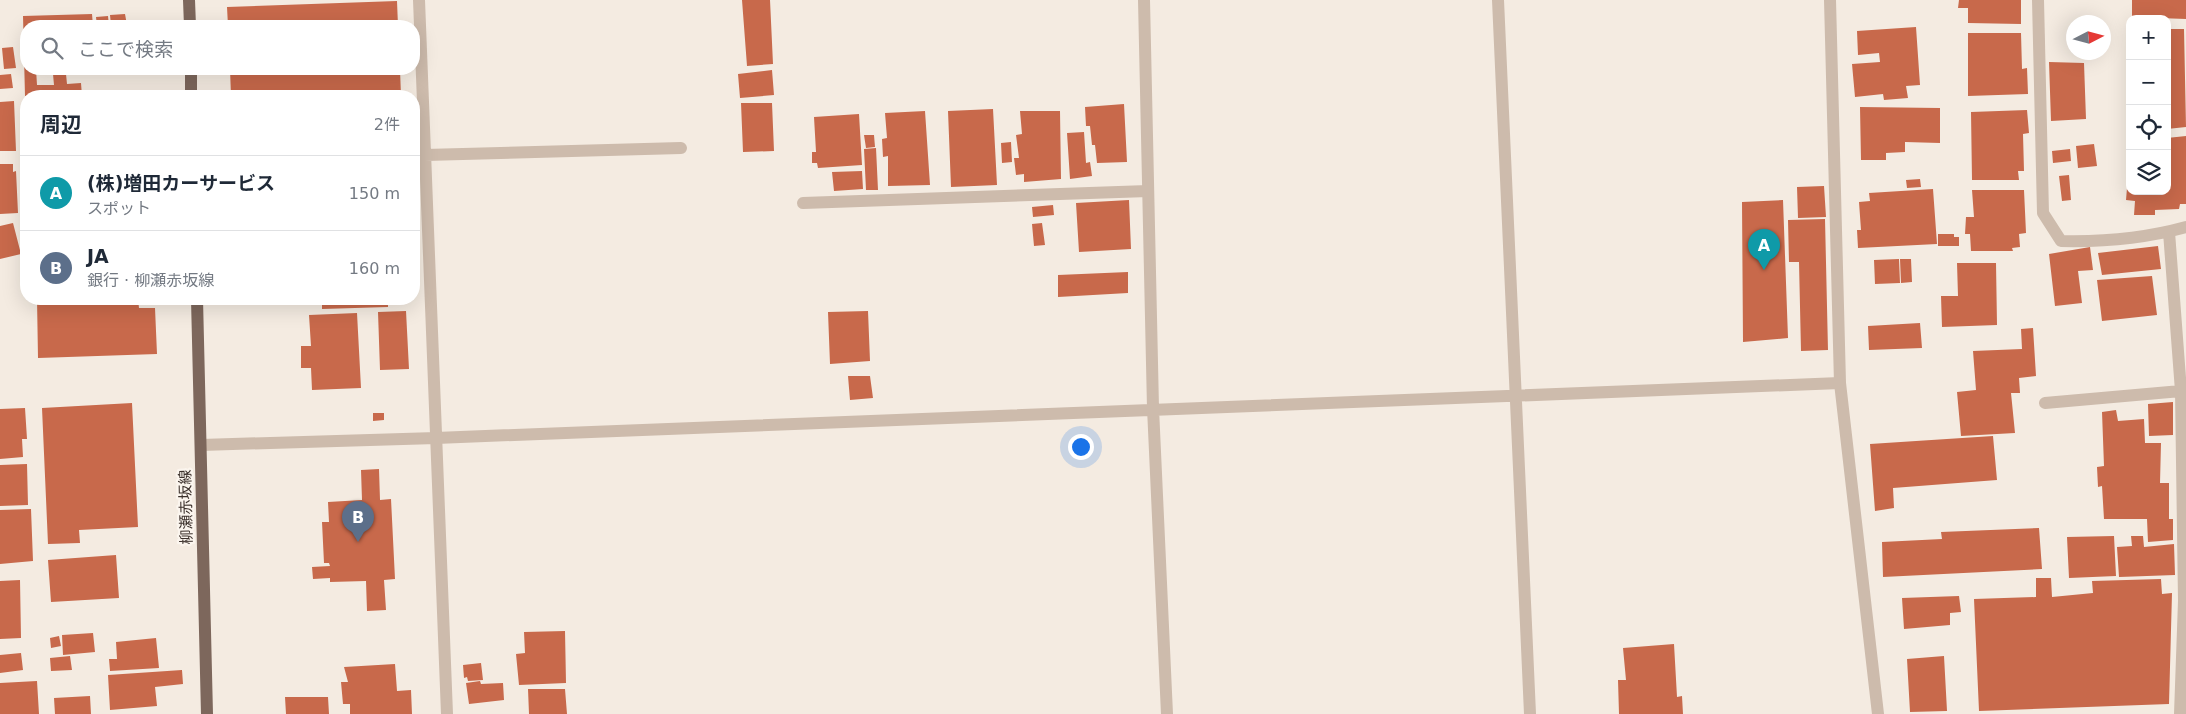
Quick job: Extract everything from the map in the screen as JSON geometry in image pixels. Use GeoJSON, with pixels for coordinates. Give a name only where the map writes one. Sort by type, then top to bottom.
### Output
{"type":"FeatureCollection","features":[{"type":"Feature","properties":{"kind":"main road"},"geometry":{"type":"LineString","coordinates":[[189,0],[190,20]]}},
{"type":"Feature","properties":{"kind":"main road"},"geometry":{"type":"LineString","coordinates":[[191,75],[191,90]]}},
{"type":"Feature","properties":{"kind":"main road","name":"柳瀬赤坂線"},"geometry":{"type":"LineString","coordinates":[[197,305],[207,714]]}},
{"type":"Feature","properties":{"kind":"street"},"geometry":{"type":"LineString","coordinates":[[419,0],[420,20]]}},
{"type":"Feature","properties":{"kind":"street"},"geometry":{"type":"LineString","coordinates":[[1144,0],[1153,408],[1167,714]]}},
{"type":"Feature","properties":{"kind":"street"},"geometry":{"type":"LineString","coordinates":[[1498,0],[1530,714]]}},
{"type":"Feature","properties":{"kind":"street"},"geometry":{"type":"LineString","coordinates":[[1830,0],[1840,382],[1878,714]]}},
{"type":"Feature","properties":{"kind":"street"},"geometry":{"type":"LineString","coordinates":[[2038,0],[2043,213],[2061,241],[2096,242],[2169,232],[2186,227]]}},
{"type":"Feature","properties":{"kind":"street"},"geometry":{"type":"LineString","coordinates":[[420,26],[447,714]]}},
{"type":"Feature","properties":{"kind":"street"},"geometry":{"type":"LineString","coordinates":[[425,155],[681,148]]}},
{"type":"Feature","properties":{"kind":"street"},"geometry":{"type":"LineString","coordinates":[[803,202],[1148,191]]}},
{"type":"Feature","properties":{"kind":"street"},"geometry":{"type":"LineString","coordinates":[[2169,232],[2181,391],[2184,602],[2180,714]]}},
{"type":"Feature","properties":{"kind":"street"},"geometry":{"type":"LineString","coordinates":[[201,445],[436,438],[1840,382]]}},
{"type":"Feature","properties":{"kind":"street"},"geometry":{"type":"LineString","coordinates":[[2045,402],[2181,391]]}},
{"type":"Feature","properties":{"kind":"building"},"geometry":{"type":"Polygon","coordinates":[[[742,0],[770,0],[773,64],[747,66],[742,0]]]}},
{"type":"Feature","properties":{"kind":"building"},"geometry":{"type":"Polygon","coordinates":[[[1959,0],[2021,0],[2021,24],[1968,23],[1968,8],[1958,8],[1959,0]]]}},
{"type":"Feature","properties":{"kind":"building"},"geometry":{"type":"Polygon","coordinates":[[[2132,0],[2186,0],[2186,19],[2171,18],[2171,15],[2132,15],[2132,0]]]}},
{"type":"Feature","properties":{"kind":"building"},"geometry":{"type":"Polygon","coordinates":[[[397,1],[398,20],[228,20],[227,7],[397,1]]]}},
{"type":"Feature","properties":{"kind":"building"},"geometry":{"type":"Polygon","coordinates":[[[92,14],[92,20],[23,20],[23,16],[92,14]]]}},
{"type":"Feature","properties":{"kind":"building"},"geometry":{"type":"Polygon","coordinates":[[[125,14],[126,20],[110,20],[110,15],[125,14]]]}},
{"type":"Feature","properties":{"kind":"building"},"geometry":{"type":"Polygon","coordinates":[[[108,16],[108,20],[96,20],[96,17],[108,16]]]}},
{"type":"Feature","properties":{"kind":"building"},"geometry":{"type":"Polygon","coordinates":[[[1916,27],[1920,85],[1906,86],[1908,98],[1884,100],[1883,94],[1855,97],[1852,64],[1880,62],[1879,53],[1858,55],[1857,31],[1916,27]]]}},
{"type":"Feature","properties":{"kind":"building"},"geometry":{"type":"Polygon","coordinates":[[[2171,29],[2184,29],[2186,127],[2171,129],[2171,29]]]}},
{"type":"Feature","properties":{"kind":"building"},"geometry":{"type":"Polygon","coordinates":[[[1968,33],[2021,33],[2022,69],[2027,68],[2028,94],[1968,96],[1968,33]]]}},
{"type":"Feature","properties":{"kind":"building"},"geometry":{"type":"Polygon","coordinates":[[[13,47],[16,68],[4,69],[2,48],[13,47]]]}},
{"type":"Feature","properties":{"kind":"building"},"geometry":{"type":"Polygon","coordinates":[[[2049,62],[2084,63],[2086,119],[2051,121],[2049,62]]]}},
{"type":"Feature","properties":{"kind":"building"},"geometry":{"type":"Polygon","coordinates":[[[772,70],[774,95],[740,98],[738,74],[772,70]]]}},
{"type":"Feature","properties":{"kind":"building"},"geometry":{"type":"Polygon","coordinates":[[[11,74],[13,88],[0,89],[0,75],[11,74]]]}},
{"type":"Feature","properties":{"kind":"building"},"geometry":{"type":"Polygon","coordinates":[[[24,75],[36,75],[37,85],[54,85],[53,75],[66,75],[67,84],[81,83],[82,90],[25,90],[24,75]]]}},
{"type":"Feature","properties":{"kind":"building"},"geometry":{"type":"Polygon","coordinates":[[[230,75],[400,75],[401,90],[231,90],[230,75]]]}},
{"type":"Feature","properties":{"kind":"building"},"geometry":{"type":"Polygon","coordinates":[[[14,101],[16,151],[0,151],[0,102],[14,101]]]}},
{"type":"Feature","properties":{"kind":"building"},"geometry":{"type":"Polygon","coordinates":[[[741,103],[772,103],[774,151],[743,152],[741,103]]]}},
{"type":"Feature","properties":{"kind":"building"},"geometry":{"type":"Polygon","coordinates":[[[1124,104],[1127,162],[1097,163],[1095,145],[1092,145],[1090,126],[1086,126],[1085,107],[1124,104]]]}},
{"type":"Feature","properties":{"kind":"building"},"geometry":{"type":"Polygon","coordinates":[[[1860,107],[1940,108],[1940,143],[1905,142],[1905,152],[1886,153],[1886,160],[1861,160],[1860,107]]]}},
{"type":"Feature","properties":{"kind":"building"},"geometry":{"type":"Polygon","coordinates":[[[993,109],[997,185],[951,187],[948,111],[993,109]]]}},
{"type":"Feature","properties":{"kind":"building"},"geometry":{"type":"Polygon","coordinates":[[[2027,110],[2029,133],[2023,134],[2024,171],[2018,171],[2019,180],[1972,180],[1971,112],[2027,110]]]}},
{"type":"Feature","properties":{"kind":"building"},"geometry":{"type":"Polygon","coordinates":[[[925,111],[930,185],[888,186],[888,156],[883,157],[882,139],[887,138],[885,113],[925,111]]]}},
{"type":"Feature","properties":{"kind":"building"},"geometry":{"type":"Polygon","coordinates":[[[1020,111],[1060,111],[1061,179],[1024,182],[1024,174],[1016,175],[1014,158],[1019,158],[1016,135],[1022,134],[1020,111]]]}},
{"type":"Feature","properties":{"kind":"building"},"geometry":{"type":"Polygon","coordinates":[[[859,114],[862,165],[818,168],[817,163],[812,163],[812,152],[816,152],[814,117],[859,114]]]}},
{"type":"Feature","properties":{"kind":"building"},"geometry":{"type":"Polygon","coordinates":[[[1084,132],[1086,163],[1090,162],[1092,176],[1070,179],[1067,133],[1084,132]]]}},
{"type":"Feature","properties":{"kind":"building"},"geometry":{"type":"Polygon","coordinates":[[[864,135],[874,135],[875,147],[866,148],[864,135]]]}},
{"type":"Feature","properties":{"kind":"building"},"geometry":{"type":"Polygon","coordinates":[[[2186,136],[2186,204],[2180,204],[2179,209],[2155,210],[2155,215],[2134,215],[2135,201],[2126,200],[2126,195],[2171,195],[2171,138],[2186,136]]]}},
{"type":"Feature","properties":{"kind":"building"},"geometry":{"type":"Polygon","coordinates":[[[1011,142],[1012,162],[1002,163],[1001,143],[1011,142]]]}},
{"type":"Feature","properties":{"kind":"building"},"geometry":{"type":"Polygon","coordinates":[[[2094,144],[2097,166],[2078,168],[2076,146],[2094,144]]]}},
{"type":"Feature","properties":{"kind":"building"},"geometry":{"type":"Polygon","coordinates":[[[876,148],[878,190],[866,190],[864,149],[876,148]]]}},
{"type":"Feature","properties":{"kind":"building"},"geometry":{"type":"Polygon","coordinates":[[[2070,149],[2071,161],[2053,163],[2052,151],[2070,149]]]}},
{"type":"Feature","properties":{"kind":"building"},"geometry":{"type":"Polygon","coordinates":[[[0,164],[13,164],[13,172],[16,171],[18,213],[0,214],[0,164]]]}},
{"type":"Feature","properties":{"kind":"building"},"geometry":{"type":"Polygon","coordinates":[[[862,171],[863,189],[834,191],[832,172],[862,171]]]}},
{"type":"Feature","properties":{"kind":"building"},"geometry":{"type":"Polygon","coordinates":[[[2069,175],[2071,200],[2062,201],[2059,176],[2069,175]]]}},
{"type":"Feature","properties":{"kind":"building"},"geometry":{"type":"Polygon","coordinates":[[[1920,179],[1921,187],[1907,188],[1906,180],[1920,179]]]}},
{"type":"Feature","properties":{"kind":"building"},"geometry":{"type":"Polygon","coordinates":[[[1824,186],[1826,217],[1798,218],[1797,187],[1824,186]]]}},
{"type":"Feature","properties":{"kind":"building"},"geometry":{"type":"Polygon","coordinates":[[[1933,189],[1937,244],[1858,248],[1857,230],[1861,230],[1859,202],[1870,201],[1869,193],[1933,189]]]}},
{"type":"Feature","properties":{"kind":"building"},"geometry":{"type":"Polygon","coordinates":[[[1972,190],[2024,190],[2026,233],[2019,234],[2020,247],[2012,248],[2013,251],[1971,251],[1970,234],[1965,234],[1966,217],[1974,217],[1972,190]]]}},
{"type":"Feature","properties":{"kind":"building"},"geometry":{"type":"Polygon","coordinates":[[[1129,200],[1131,249],[1079,252],[1076,203],[1129,200]]]}},
{"type":"Feature","properties":{"kind":"building"},"geometry":{"type":"Polygon","coordinates":[[[1783,200],[1788,338],[1743,342],[1742,202],[1783,200]]]}},
{"type":"Feature","properties":{"kind":"building"},"geometry":{"type":"Polygon","coordinates":[[[1053,205],[1054,215],[1033,217],[1032,207],[1053,205]]]}},
{"type":"Feature","properties":{"kind":"building"},"geometry":{"type":"Polygon","coordinates":[[[1825,219],[1828,350],[1801,351],[1799,262],[1789,262],[1788,220],[1825,219]]]}},
{"type":"Feature","properties":{"kind":"building"},"geometry":{"type":"Polygon","coordinates":[[[13,223],[20,254],[0,259],[0,226],[13,223]]]}},
{"type":"Feature","properties":{"kind":"building"},"geometry":{"type":"Polygon","coordinates":[[[1042,223],[1045,245],[1034,246],[1032,224],[1042,223]]]}},
{"type":"Feature","properties":{"kind":"building"},"geometry":{"type":"Polygon","coordinates":[[[1938,234],[1954,234],[1954,237],[1959,237],[1959,246],[1938,246],[1938,234]]]}},
{"type":"Feature","properties":{"kind":"building"},"geometry":{"type":"Polygon","coordinates":[[[2158,246],[2161,269],[2102,275],[2098,253],[2158,246]]]}},
{"type":"Feature","properties":{"kind":"building"},"geometry":{"type":"Polygon","coordinates":[[[2090,247],[2093,270],[2078,271],[2082,303],[2055,306],[2049,254],[2090,247]]]}},
{"type":"Feature","properties":{"kind":"building"},"geometry":{"type":"Polygon","coordinates":[[[1899,259],[1900,283],[1875,284],[1874,260],[1899,259]]]}},
{"type":"Feature","properties":{"kind":"building"},"geometry":{"type":"Polygon","coordinates":[[[1900,259],[1911,259],[1912,282],[1901,283],[1900,259]]]}},
{"type":"Feature","properties":{"kind":"building"},"geometry":{"type":"Polygon","coordinates":[[[1957,263],[1996,263],[1997,325],[1942,327],[1941,296],[1958,296],[1957,263]]]}},
{"type":"Feature","properties":{"kind":"building"},"geometry":{"type":"Polygon","coordinates":[[[1128,272],[1128,293],[1058,297],[1058,275],[1128,272]]]}},
{"type":"Feature","properties":{"kind":"building"},"geometry":{"type":"Polygon","coordinates":[[[2152,276],[2157,315],[2102,321],[2097,280],[2152,276]]]}},
{"type":"Feature","properties":{"kind":"building"},"geometry":{"type":"Polygon","coordinates":[[[37,305],[139,305],[139,308],[155,308],[157,354],[38,358],[37,305]]]}},
{"type":"Feature","properties":{"kind":"building"},"geometry":{"type":"Polygon","coordinates":[[[322,305],[388,305],[388,307],[322,309],[322,305]]]}},
{"type":"Feature","properties":{"kind":"building"},"geometry":{"type":"Polygon","coordinates":[[[406,311],[409,369],[380,370],[378,312],[406,311]]]}},
{"type":"Feature","properties":{"kind":"building"},"geometry":{"type":"Polygon","coordinates":[[[868,311],[870,361],[830,364],[828,312],[868,311]]]}},
{"type":"Feature","properties":{"kind":"building"},"geometry":{"type":"Polygon","coordinates":[[[357,313],[361,388],[312,390],[311,368],[301,368],[301,346],[311,346],[309,315],[357,313]]]}},
{"type":"Feature","properties":{"kind":"building"},"geometry":{"type":"Polygon","coordinates":[[[1920,323],[1922,348],[1869,350],[1868,326],[1920,323]]]}},
{"type":"Feature","properties":{"kind":"building"},"geometry":{"type":"Polygon","coordinates":[[[2033,328],[2036,376],[2019,378],[2020,393],[2011,393],[2015,433],[1961,436],[1957,392],[1976,390],[1973,351],[2022,349],[2021,329],[2033,328]]]}},
{"type":"Feature","properties":{"kind":"building"},"geometry":{"type":"Polygon","coordinates":[[[848,376],[870,376],[873,398],[850,400],[848,376]]]}},
{"type":"Feature","properties":{"kind":"building"},"geometry":{"type":"Polygon","coordinates":[[[2173,402],[2173,435],[2149,436],[2148,404],[2173,402]]]}},
{"type":"Feature","properties":{"kind":"building"},"geometry":{"type":"Polygon","coordinates":[[[132,403],[138,527],[79,530],[80,543],[48,544],[42,408],[132,403]]]}},
{"type":"Feature","properties":{"kind":"building"},"geometry":{"type":"Polygon","coordinates":[[[25,408],[27,439],[22,439],[23,457],[0,459],[0,409],[25,408]]]}},
{"type":"Feature","properties":{"kind":"building"},"geometry":{"type":"Polygon","coordinates":[[[2116,410],[2118,421],[2144,419],[2145,443],[2161,443],[2160,483],[2169,483],[2169,519],[2173,519],[2173,540],[2148,542],[2147,519],[2104,519],[2102,486],[2098,487],[2097,467],[2104,466],[2102,412],[2116,410]]]}},
{"type":"Feature","properties":{"kind":"building"},"geometry":{"type":"Polygon","coordinates":[[[373,413],[384,413],[384,420],[373,421],[373,413]]]}},
{"type":"Feature","properties":{"kind":"building"},"geometry":{"type":"Polygon","coordinates":[[[1993,436],[1997,480],[1893,488],[1894,508],[1875,511],[1870,444],[1993,436]]]}},
{"type":"Feature","properties":{"kind":"building"},"geometry":{"type":"Polygon","coordinates":[[[27,464],[28,505],[0,506],[0,465],[27,464]]]}},
{"type":"Feature","properties":{"kind":"building"},"geometry":{"type":"Polygon","coordinates":[[[379,469],[380,500],[391,499],[395,579],[384,580],[386,610],[367,611],[366,581],[330,582],[330,578],[313,579],[312,567],[330,566],[329,563],[324,563],[322,522],[329,522],[328,502],[362,500],[361,470],[379,469]]]}},
{"type":"Feature","properties":{"kind":"building"},"geometry":{"type":"Polygon","coordinates":[[[31,509],[33,561],[0,564],[0,510],[31,509]]]}},
{"type":"Feature","properties":{"kind":"building"},"geometry":{"type":"Polygon","coordinates":[[[2039,528],[2042,569],[1883,577],[1882,542],[1942,539],[1941,532],[2039,528]]]}},
{"type":"Feature","properties":{"kind":"building"},"geometry":{"type":"Polygon","coordinates":[[[2114,536],[2116,576],[2069,578],[2067,537],[2114,536]]]}},
{"type":"Feature","properties":{"kind":"building"},"geometry":{"type":"Polygon","coordinates":[[[2131,536],[2143,536],[2144,547],[2174,544],[2175,575],[2119,577],[2117,547],[2132,546],[2131,536]]]}},
{"type":"Feature","properties":{"kind":"building"},"geometry":{"type":"Polygon","coordinates":[[[116,555],[119,598],[51,602],[48,560],[116,555]]]}},
{"type":"Feature","properties":{"kind":"building"},"geometry":{"type":"Polygon","coordinates":[[[2036,578],[2051,578],[2052,597],[2093,593],[2092,581],[2161,579],[2162,594],[2172,593],[2169,704],[1979,711],[1974,599],[2036,597],[2036,578]]]}},
{"type":"Feature","properties":{"kind":"building"},"geometry":{"type":"Polygon","coordinates":[[[20,580],[21,638],[0,639],[0,581],[20,580]]]}},
{"type":"Feature","properties":{"kind":"building"},"geometry":{"type":"Polygon","coordinates":[[[1959,596],[1961,612],[1950,613],[1950,625],[1904,629],[1902,598],[1959,596]]]}},
{"type":"Feature","properties":{"kind":"building"},"geometry":{"type":"Polygon","coordinates":[[[565,631],[566,683],[519,685],[516,654],[525,653],[524,632],[565,631]]]}},
{"type":"Feature","properties":{"kind":"building"},"geometry":{"type":"Polygon","coordinates":[[[93,633],[95,652],[63,655],[62,635],[93,633]]]}},
{"type":"Feature","properties":{"kind":"building"},"geometry":{"type":"Polygon","coordinates":[[[59,636],[61,646],[51,648],[50,638],[59,636]]]}},
{"type":"Feature","properties":{"kind":"building"},"geometry":{"type":"Polygon","coordinates":[[[156,638],[159,668],[110,671],[109,659],[117,659],[116,642],[156,638]]]}},
{"type":"Feature","properties":{"kind":"building"},"geometry":{"type":"Polygon","coordinates":[[[1674,644],[1677,697],[1682,696],[1683,714],[1619,714],[1618,680],[1626,680],[1623,648],[1674,644]]]}},
{"type":"Feature","properties":{"kind":"building"},"geometry":{"type":"Polygon","coordinates":[[[21,653],[23,670],[0,673],[0,655],[21,653]]]}},
{"type":"Feature","properties":{"kind":"building"},"geometry":{"type":"Polygon","coordinates":[[[70,656],[72,670],[51,671],[50,658],[70,656]]]}},
{"type":"Feature","properties":{"kind":"building"},"geometry":{"type":"Polygon","coordinates":[[[1944,656],[1947,711],[1910,712],[1907,659],[1944,656]]]}},
{"type":"Feature","properties":{"kind":"building"},"geometry":{"type":"Polygon","coordinates":[[[481,663],[483,680],[468,681],[467,677],[464,678],[463,665],[481,663]]]}},
{"type":"Feature","properties":{"kind":"building"},"geometry":{"type":"Polygon","coordinates":[[[395,664],[397,691],[411,690],[412,714],[350,714],[350,704],[343,704],[341,682],[348,682],[344,667],[395,664]]]}},
{"type":"Feature","properties":{"kind":"building"},"geometry":{"type":"Polygon","coordinates":[[[182,670],[183,684],[155,687],[157,706],[110,710],[108,675],[182,670]]]}},
{"type":"Feature","properties":{"kind":"building"},"geometry":{"type":"Polygon","coordinates":[[[37,681],[39,714],[0,714],[0,683],[37,681]]]}},
{"type":"Feature","properties":{"kind":"building"},"geometry":{"type":"Polygon","coordinates":[[[480,681],[481,684],[503,683],[504,700],[469,704],[466,683],[480,681]]]}},
{"type":"Feature","properties":{"kind":"building"},"geometry":{"type":"Polygon","coordinates":[[[528,689],[565,689],[567,714],[529,714],[528,689]]]}},
{"type":"Feature","properties":{"kind":"building"},"geometry":{"type":"Polygon","coordinates":[[[90,696],[91,714],[55,714],[54,698],[90,696]]]}},
{"type":"Feature","properties":{"kind":"building"},"geometry":{"type":"Polygon","coordinates":[[[285,697],[328,697],[329,714],[286,714],[285,697]]]}},
{"type":"Feature","properties":{"kind":"place","name":"(株)増田カーサービス"},"geometry":{"type":"Point","coordinates":[1764,270]}},
{"type":"Feature","properties":{"kind":"place","name":"JA"},"geometry":{"type":"Point","coordinates":[358,542]}}]}
